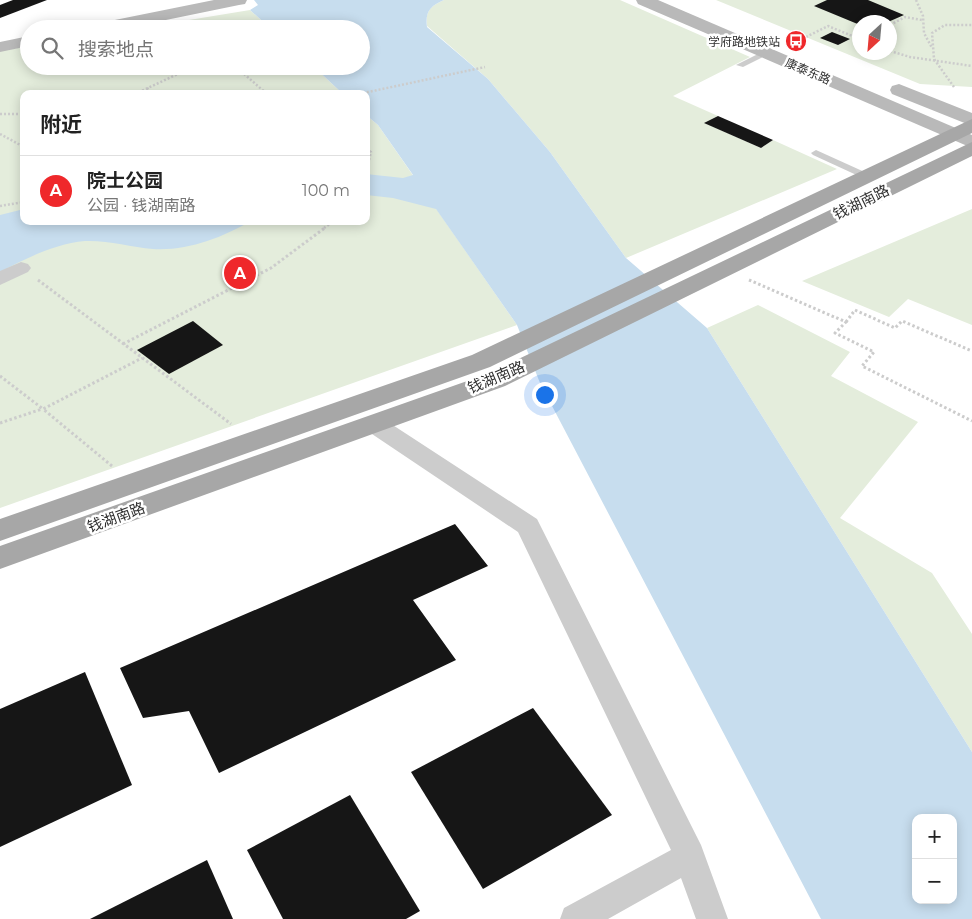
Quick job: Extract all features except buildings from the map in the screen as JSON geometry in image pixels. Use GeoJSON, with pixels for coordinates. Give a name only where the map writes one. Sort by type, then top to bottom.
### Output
{"type":"FeatureCollection","features":[{"type":"Feature","properties":{"kind":"main road","name":"钱湖南路"},"geometry":{"type":"LineString","coordinates":[[0,558],[374,424],[687,275],[866,176],[966,134]]}},
{"type":"Feature","properties":{"kind":"main road","name":"钱湖南路"},"geometry":{"type":"LineString","coordinates":[[687,275],[722,269],[972,148]]}},
{"type":"Feature","properties":{"kind":"main road","name":"钱湖南路"},"geometry":{"type":"LineString","coordinates":[[0,530],[254,441],[489,370]]}},
{"type":"Feature","properties":{"kind":"street"},"geometry":{"type":"LineString","coordinates":[[140,20],[239,0]]}},
{"type":"Feature","properties":{"kind":"street","name":"康泰东路"},"geometry":{"type":"LineString","coordinates":[[644,0],[767,53],[966,134]]}},
{"type":"Feature","properties":{"kind":"street","name":"康泰东路"},"geometry":{"type":"LineString","coordinates":[[685,0],[801,42]]}},
{"type":"Feature","properties":{"kind":"street"},"geometry":{"type":"LineString","coordinates":[[0,47],[20,43]]}},
{"type":"Feature","properties":{"kind":"street"},"geometry":{"type":"LineString","coordinates":[[886,85],[972,120]]}},
{"type":"Feature","properties":{"kind":"street"},"geometry":{"type":"LineString","coordinates":[[0,279],[22,268]]}},
{"type":"Feature","properties":{"kind":"street"},"geometry":{"type":"LineString","coordinates":[[374,424],[528,526],[690,856],[712,919]]}},
{"type":"Feature","properties":{"kind":"street"},"geometry":{"type":"LineString","coordinates":[[576,919],[690,856]]}},
{"type":"Feature","properties":{"kind":"lane"},"geometry":{"type":"LineString","coordinates":[[740,66],[767,53]]}},
{"type":"Feature","properties":{"kind":"lane"},"geometry":{"type":"LineString","coordinates":[[816,153],[866,176]]}},
{"type":"Feature","properties":{"kind":"path"},"geometry":{"type":"LineString","coordinates":[[916,0],[923,16],[924,34],[934,51]]}},
{"type":"Feature","properties":{"kind":"path"},"geometry":{"type":"LineString","coordinates":[[897,21],[905,17],[922,20]]}},
{"type":"Feature","properties":{"kind":"path"},"geometry":{"type":"LineString","coordinates":[[954,87],[934,59],[932,33],[934,29],[952,24],[972,25]]}},
{"type":"Feature","properties":{"kind":"path"},"geometry":{"type":"LineString","coordinates":[[801,42],[828,26],[852,36]]}},
{"type":"Feature","properties":{"kind":"path"},"geometry":{"type":"LineString","coordinates":[[897,54],[972,66]]}},
{"type":"Feature","properties":{"kind":"path"},"geometry":{"type":"LineString","coordinates":[[370,92],[485,67]]}},
{"type":"Feature","properties":{"kind":"path"},"geometry":{"type":"LineString","coordinates":[[143,90],[175,75]]}},
{"type":"Feature","properties":{"kind":"path"},"geometry":{"type":"LineString","coordinates":[[245,75],[262,90]]}},
{"type":"Feature","properties":{"kind":"path"},"geometry":{"type":"LineString","coordinates":[[0,114],[20,114]]}},
{"type":"Feature","properties":{"kind":"path"},"geometry":{"type":"LineString","coordinates":[[0,134],[20,145]]}},
{"type":"Feature","properties":{"kind":"path"},"geometry":{"type":"LineString","coordinates":[[0,206],[20,203]]}},
{"type":"Feature","properties":{"kind":"path"},"geometry":{"type":"LineString","coordinates":[[123,344],[271,268],[329,225]]}},
{"type":"Feature","properties":{"kind":"path"},"geometry":{"type":"LineString","coordinates":[[22,268],[254,441]]}},
{"type":"Feature","properties":{"kind":"path"},"geometry":{"type":"LineString","coordinates":[[722,269],[846,322]]}},
{"type":"Feature","properties":{"kind":"path"},"geometry":{"type":"LineString","coordinates":[[972,351],[902,321],[895,328],[855,310],[835,333],[874,352],[862,366],[972,421]]}},
{"type":"Feature","properties":{"kind":"path"},"geometry":{"type":"LineString","coordinates":[[0,423],[43,409],[142,358]]}},
{"type":"Feature","properties":{"kind":"path"},"geometry":{"type":"LineString","coordinates":[[0,376],[133,484]]}},
{"type":"Feature","properties":{"kind":"green space"},"geometry":{"type":"Polygon","coordinates":[[[444,0],[620,0],[750,57],[673,96],[718,116],[705,123],[761,148],[773,140],[837,169],[626,258],[550,152],[488,79],[427,26],[429,10],[444,0]]]}},
{"type":"Feature","properties":{"kind":"green space"},"geometry":{"type":"Polygon","coordinates":[[[716,0],[972,0],[972,87],[920,84],[862,60],[897,60],[897,15],[852,15],[852,56],[716,0]]]}},
{"type":"Feature","properties":{"kind":"green space"},"geometry":{"type":"Polygon","coordinates":[[[250,10],[261,20],[189,20],[250,10]]]}},
{"type":"Feature","properties":{"kind":"green space"},"geometry":{"type":"Polygon","coordinates":[[[20,48],[20,75],[323,75],[339,90],[20,90],[20,225],[370,225],[370,118],[378,125],[517,325],[0,508],[0,51],[20,48]]]}},
{"type":"Feature","properties":{"kind":"green space"},"geometry":{"type":"Polygon","coordinates":[[[972,209],[972,325],[908,299],[889,317],[802,281],[972,209]]]}},
{"type":"Feature","properties":{"kind":"green space"},"geometry":{"type":"Polygon","coordinates":[[[758,305],[850,352],[831,376],[918,422],[840,518],[932,573],[972,634],[972,752],[707,328],[758,305]]]}},
{"type":"Feature","properties":{"kind":"water"},"geometry":{"type":"Polygon","coordinates":[[[254,0],[444,0],[429,10],[427,27],[488,79],[550,152],[626,258],[707,328],[972,752],[972,919],[821,919],[540,383],[517,325],[436,209],[393,198],[370,195],[370,174],[403,178],[413,175],[378,125],[370,118],[370,90],[339,90],[323,75],[370,75],[370,20],[261,20],[250,10],[258,5],[254,0]]]}},
{"type":"Feature","properties":{"kind":"water"},"geometry":{"type":"Polygon","coordinates":[[[20,210],[20,225],[243,225],[216,238],[179,248],[153,249],[93,241],[62,245],[41,252],[0,272],[0,215],[20,210]]]}},
{"type":"Feature","properties":{"kind":"place","name":"学府路地铁站"},"geometry":{"type":"Point","coordinates":[796,41]}},
{"type":"Feature","properties":{"kind":"place","name":"院士公园"},"geometry":{"type":"Point","coordinates":[240,273]}}]}
